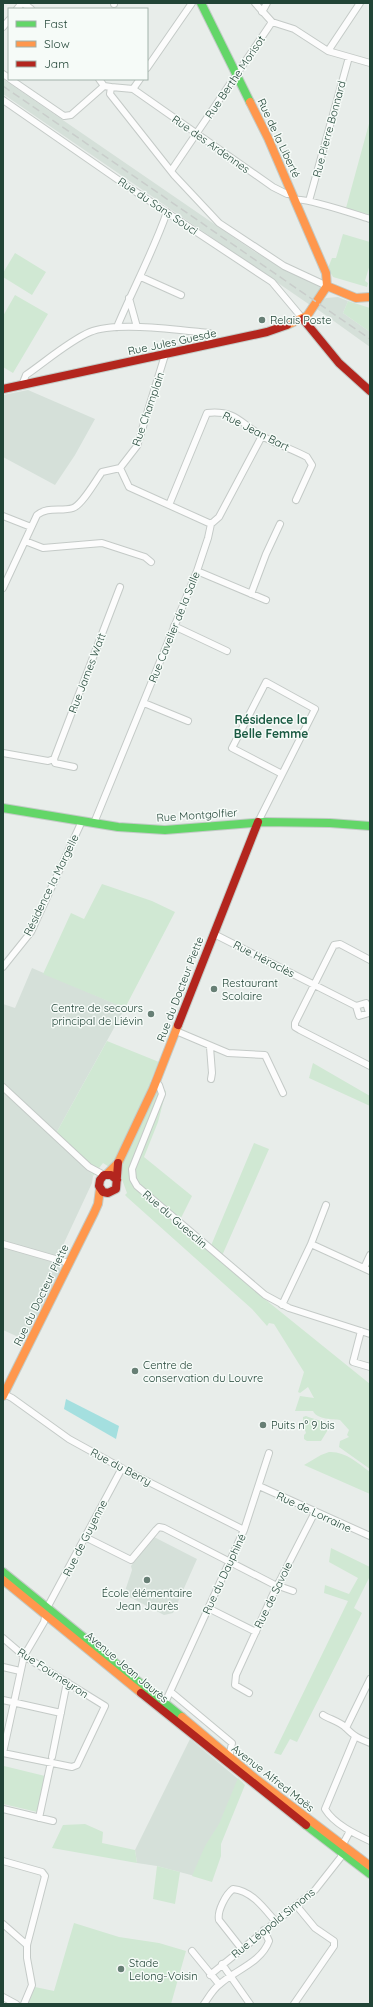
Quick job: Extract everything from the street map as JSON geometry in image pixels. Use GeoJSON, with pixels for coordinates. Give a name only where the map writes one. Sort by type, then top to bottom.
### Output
{"type":"FeatureCollection","features":[{"type":"Feature","properties":{"kind":"street"},"geometry":{"type":"LineString","coordinates":[[148,67],[192,3]]}},
{"type":"Feature","properties":{"kind":"street","name":"Rue de la Liberté"},"geometry":{"type":"LineString","coordinates":[[201,3],[237,74],[293,197],[326,273],[327,286]]}},
{"type":"Feature","properties":{"kind":"street"},"geometry":{"type":"LineString","coordinates":[[255,3],[272,22],[294,29],[328,51],[370,63]]}},
{"type":"Feature","properties":{"kind":"street"},"geometry":{"type":"LineString","coordinates":[[262,12],[268,3]]}},
{"type":"Feature","properties":{"kind":"street"},"geometry":{"type":"LineString","coordinates":[[328,51],[360,3]]}},
{"type":"Feature","properties":{"kind":"street","name":"Rue Berthe Morisot"},"geometry":{"type":"LineString","coordinates":[[171,171],[272,22]]}},
{"type":"Feature","properties":{"kind":"street","name":"Rue Pierre Bonnard"},"geometry":{"type":"LineString","coordinates":[[309,201],[349,57]]}},
{"type":"Feature","properties":{"kind":"street"},"geometry":{"type":"LineString","coordinates":[[11,80],[64,116],[71,115],[107,86],[133,89],[139,80]]}},
{"type":"Feature","properties":{"kind":"street"},"geometry":{"type":"LineString","coordinates":[[100,80],[107,86],[110,94],[171,171],[219,223],[284,266],[356,298],[369,299]]}},
{"type":"Feature","properties":{"kind":"street","name":"Rue des Ardennes"},"geometry":{"type":"LineString","coordinates":[[133,89],[273,187],[298,199],[370,219]]}},
{"type":"Feature","properties":{"kind":"street","name":"Rue du Sans Souci"},"geometry":{"type":"LineString","coordinates":[[3,100],[272,282],[303,319]]}},
{"type":"Feature","properties":{"kind":"street"},"geometry":{"type":"LineString","coordinates":[[117,328],[129,298],[141,277],[167,212]]}},
{"type":"Feature","properties":{"kind":"street"},"geometry":{"type":"LineString","coordinates":[[141,277],[181,295]]}},
{"type":"Feature","properties":{"kind":"street"},"geometry":{"type":"LineString","coordinates":[[327,286],[317,302],[303,319],[339,363],[370,390]]}},
{"type":"Feature","properties":{"kind":"street"},"geometry":{"type":"LineString","coordinates":[[129,298],[137,328]]}},
{"type":"Feature","properties":{"kind":"street","name":"Rue Jules Guesde"},"geometry":{"type":"LineString","coordinates":[[3,389],[267,332],[303,319]]}},
{"type":"Feature","properties":{"kind":"street"},"geometry":{"type":"LineString","coordinates":[[22,385],[26,375],[91,332],[117,328],[209,332],[210,345]]}},
{"type":"Feature","properties":{"kind":"street","name":"Rue Champlain"},"geometry":{"type":"LineString","coordinates":[[120,468],[138,446],[165,355]]}},
{"type":"Feature","properties":{"kind":"street","name":"Rue Jean Bart"},"geometry":{"type":"LineString","coordinates":[[169,505],[207,414],[222,412],[244,422],[262,436],[311,460],[312,465],[296,500]]}},
{"type":"Feature","properties":{"kind":"street","name":"Rue Cavelier de la Salle"},"geometry":{"type":"LineString","coordinates":[[94,823],[137,713],[144,703],[197,570],[208,538],[211,524],[219,517],[262,436]]}},
{"type":"Feature","properties":{"kind":"street"},"geometry":{"type":"LineString","coordinates":[[3,588],[37,515],[42,511],[74,508],[79,504],[102,472],[120,468],[129,487],[211,524]]}},
{"type":"Feature","properties":{"kind":"street"},"geometry":{"type":"LineString","coordinates":[[3,516],[32,527]]}},
{"type":"Feature","properties":{"kind":"street"},"geometry":{"type":"LineString","coordinates":[[251,594],[266,554],[280,524]]}},
{"type":"Feature","properties":{"kind":"street"},"geometry":{"type":"LineString","coordinates":[[25,541],[43,548],[102,542],[146,558],[151,562]]}},
{"type":"Feature","properties":{"kind":"street"},"geometry":{"type":"LineString","coordinates":[[197,570],[266,600]]}},
{"type":"Feature","properties":{"kind":"street","name":"Rue James Watt"},"geometry":{"type":"LineString","coordinates":[[54,759],[120,588]]}},
{"type":"Feature","properties":{"kind":"street"},"geometry":{"type":"LineString","coordinates":[[174,626],[227,651]]}},
{"type":"Feature","properties":{"kind":"street"},"geometry":{"type":"LineString","coordinates":[[258,822],[315,709],[266,682],[232,748],[282,774]]}},
{"type":"Feature","properties":{"kind":"street"},"geometry":{"type":"LineString","coordinates":[[144,703],[188,721]]}},
{"type":"Feature","properties":{"kind":"street"},"geometry":{"type":"LineString","coordinates":[[3,753],[48,761],[54,759],[55,763],[74,767]]}},
{"type":"Feature","properties":{"kind":"street","name":"Rue Montgolfier"},"geometry":{"type":"LineString","coordinates":[[3,808],[118,827],[165,830],[258,822],[330,823],[370,826]]}},
{"type":"Feature","properties":{"kind":"street","name":"Résidence la Margelle"},"geometry":{"type":"LineString","coordinates":[[3,967],[31,932],[82,821]]}},
{"type":"Feature","properties":{"kind":"street","name":"Rue du Docteur Piette"},"geometry":{"type":"LineString","coordinates":[[106,1175],[118,1163],[156,1082],[258,822]]}},
{"type":"Feature","properties":{"kind":"street","name":"Rue Héraclès"},"geometry":{"type":"LineString","coordinates":[[214,934],[356,1006]]}},
{"type":"Feature","properties":{"kind":"street"},"geometry":{"type":"LineString","coordinates":[[370,960],[340,944],[334,945],[294,1023],[295,1027],[370,1066]]}},
{"type":"Feature","properties":{"kind":"street"},"geometry":{"type":"LineString","coordinates":[[366,1003],[369,1013],[359,1016],[356,1006],[366,1003]]}},
{"type":"Feature","properties":{"kind":"street"},"geometry":{"type":"LineString","coordinates":[[176,1031],[210,1047],[228,1053],[265,1055],[283,1093]]}},
{"type":"Feature","properties":{"kind":"street"},"geometry":{"type":"LineString","coordinates":[[210,1047],[212,1073],[210,1079]]}},
{"type":"Feature","properties":{"kind":"street","name":"Rue du Guesclin"},"geometry":{"type":"LineString","coordinates":[[156,1082],[159,1085],[162,1094],[132,1169],[133,1179],[146,1195],[262,1293],[282,1305],[370,1334]]}},
{"type":"Feature","properties":{"kind":"street"},"geometry":{"type":"LineString","coordinates":[[3,1087],[89,1167],[106,1175],[113,1176],[117,1180],[116,1189],[108,1193],[99,1186],[89,1167]]}},
{"type":"Feature","properties":{"kind":"street","name":"Rue du Docteur Piette"},"geometry":{"type":"LineString","coordinates":[[117,1180],[118,1163]]}},
{"type":"Feature","properties":{"kind":"street"},"geometry":{"type":"LineString","coordinates":[[99,1186],[101,1178],[106,1175]]}},
{"type":"Feature","properties":{"kind":"street","name":"Rue du Docteur Piette"},"geometry":{"type":"LineString","coordinates":[[98,1204],[99,1186]]}},
{"type":"Feature","properties":{"kind":"street","name":"Rue du Docteur Piette"},"geometry":{"type":"LineString","coordinates":[[4,1395],[98,1204],[108,1193]]}},
{"type":"Feature","properties":{"kind":"street"},"geometry":{"type":"LineString","coordinates":[[282,1305],[310,1244],[326,1204]]}},
{"type":"Feature","properties":{"kind":"street"},"geometry":{"type":"LineString","coordinates":[[3,1244],[69,1263]]}},
{"type":"Feature","properties":{"kind":"street"},"geometry":{"type":"LineString","coordinates":[[310,1244],[367,1269],[370,1255]]}},
{"type":"Feature","properties":{"kind":"street"},"geometry":{"type":"LineString","coordinates":[[361,1331],[353,1362],[370,1367]]}},
{"type":"Feature","properties":{"kind":"street","name":"Rue du Berry"},"geometry":{"type":"LineString","coordinates":[[4,1395],[12,1398],[69,1439],[122,1468],[244,1530]]}},
{"type":"Feature","properties":{"kind":"street","name":"Rue du Dauphiné"},"geometry":{"type":"LineString","coordinates":[[163,1707],[244,1530],[269,1453]]}},
{"type":"Feature","properties":{"kind":"street","name":"Rue de Guyenne"},"geometry":{"type":"LineString","coordinates":[[3,1753],[24,1656],[122,1468]]}},
{"type":"Feature","properties":{"kind":"street","name":"Rue de Lorraine"},"geometry":{"type":"LineString","coordinates":[[259,1486],[370,1536]]}},
{"type":"Feature","properties":{"kind":"street","name":"Rue de Savoie"},"geometry":{"type":"LineString","coordinates":[[249,1693],[235,1685],[234,1679],[277,1586],[315,1512]]}},
{"type":"Feature","properties":{"kind":"street"},"geometry":{"type":"LineString","coordinates":[[85,1537],[122,1557],[131,1560],[159,1527],[164,1528],[277,1586],[281,1586],[293,1592]]}},
{"type":"Feature","properties":{"kind":"street","name":"Avenue Jean Jaurès"},"geometry":{"type":"LineString","coordinates":[[3,1572],[46,1612]]}},
{"type":"Feature","properties":{"kind":"street","name":"Avenue Jean Jaurès"},"geometry":{"type":"LineString","coordinates":[[3,1580],[46,1612],[163,1707]]}},
{"type":"Feature","properties":{"kind":"street"},"geometry":{"type":"LineString","coordinates":[[208,1608],[256,1632]]}},
{"type":"Feature","properties":{"kind":"street","name":"Rue Fourneyron"},"geometry":{"type":"LineString","coordinates":[[3,1638],[24,1656],[105,1706],[77,1765],[72,1766],[51,1760]]}},
{"type":"Feature","properties":{"kind":"street"},"geometry":{"type":"LineString","coordinates":[[3,1667],[20,1671]]}},
{"type":"Feature","properties":{"kind":"street"},"geometry":{"type":"LineString","coordinates":[[346,1728],[370,1679]]}},
{"type":"Feature","properties":{"kind":"street"},"geometry":{"type":"LineString","coordinates":[[39,1818],[67,1682]]}},
{"type":"Feature","properties":{"kind":"street"},"geometry":{"type":"LineString","coordinates":[[171,1692],[232,1743],[225,1758]]}},
{"type":"Feature","properties":{"kind":"street"},"geometry":{"type":"LineString","coordinates":[[3,1700],[61,1713]]}},
{"type":"Feature","properties":{"kind":"street","name":"Avenue Alfred Maës"},"geometry":{"type":"LineString","coordinates":[[163,1707],[180,1715],[225,1758],[342,1850],[370,1874]]}},
{"type":"Feature","properties":{"kind":"street"},"geometry":{"type":"LineString","coordinates":[[323,1715],[346,1728],[349,1733],[355,1737],[370,1743]]}},
{"type":"Feature","properties":{"kind":"street"},"geometry":{"type":"LineString","coordinates":[[355,1737],[325,1809],[328,1814],[350,1831],[370,1841]]}},
{"type":"Feature","properties":{"kind":"street"},"geometry":{"type":"LineString","coordinates":[[3,1753],[51,1760]]}},
{"type":"Feature","properties":{"kind":"street","name":"Avenue Alfred Maës"},"geometry":{"type":"LineString","coordinates":[[225,1758],[237,1772],[342,1850],[370,1866]]}},
{"type":"Feature","properties":{"kind":"street"},"geometry":{"type":"LineString","coordinates":[[3,1809],[53,1821]]}},
{"type":"Feature","properties":{"kind":"street","name":"Rue Léopold Simons"},"geometry":{"type":"LineString","coordinates":[[210,1975],[241,1948],[315,1890],[342,1850],[350,1831]]}},
{"type":"Feature","properties":{"kind":"street"},"geometry":{"type":"LineString","coordinates":[[3,1861],[44,1874],[27,1945],[27,1958],[32,1985],[24,2004]]}},
{"type":"Feature","properties":{"kind":"street"},"geometry":{"type":"LineString","coordinates":[[241,1948],[219,1920],[218,1914],[229,1892],[233,1889],[240,1890],[251,1895],[276,1921]]}},
{"type":"Feature","properties":{"kind":"street"},"geometry":{"type":"LineString","coordinates":[[294,2004],[334,1946],[334,1941],[315,1928],[296,1905]]}},
{"type":"Feature","properties":{"kind":"street"},"geometry":{"type":"LineString","coordinates":[[3,1924],[27,1945]]}},
{"type":"Feature","properties":{"kind":"street"},"geometry":{"type":"LineString","coordinates":[[204,2004],[219,1984],[229,1976],[237,1974],[266,1950],[269,1941],[264,1930]]}},
{"type":"Feature","properties":{"kind":"street"},"geometry":{"type":"LineString","coordinates":[[20,1939],[29,1935]]}},
{"type":"Feature","properties":{"kind":"street"},"geometry":{"type":"LineString","coordinates":[[192,1952],[219,1984]]}},
{"type":"Feature","properties":{"kind":"street"},"geometry":{"type":"LineString","coordinates":[[222,1964],[250,2004]]}},
{"type":"Feature","properties":{"kind":"street"},"geometry":{"type":"LineString","coordinates":[[3,1997],[16,2004]]}},
{"type":"Feature","properties":{"kind":"shaded area"},"geometry":{"type":"Polygon","coordinates":[[[3,79],[255,252],[320,284],[322,301],[326,298],[338,297],[348,301],[343,313],[370,332],[370,347],[312,304],[310,305],[3,94],[3,79]]]}},
{"type":"Feature","properties":{"kind":"shaded area"},"geometry":{"type":"Polygon","coordinates":[[[28,390],[95,419],[75,455],[55,485],[3,457],[3,395],[28,390]]]}},
{"type":"Feature","properties":{"kind":"shaded area"},"geometry":{"type":"Polygon","coordinates":[[[32,968],[125,1008],[54,1137],[90,1170],[93,1176],[92,1183],[64,1243],[60,1255],[60,1271],[25,1340],[3,1330],[3,1004],[15,1008],[32,968]]]}},
{"type":"Feature","properties":{"kind":"shaded area"},"geometry":{"type":"Polygon","coordinates":[[[154,1537],[197,1559],[173,1613],[164,1615],[124,1594],[132,1570],[131,1566],[154,1537]]]}},
{"type":"Feature","properties":{"kind":"shaded area"},"geometry":{"type":"Polygon","coordinates":[[[190,1739],[243,1783],[206,1879],[157,1866],[137,1863],[135,1850],[190,1739]]]}},
{"type":"Feature","properties":{"kind":"green space"},"geometry":{"type":"Polygon","coordinates":[[[370,120],[370,215],[346,208],[370,120]]]}},
{"type":"Feature","properties":{"kind":"green space"},"geometry":{"type":"Polygon","coordinates":[[[343,234],[370,242],[370,264],[365,281],[368,283],[367,287],[333,277],[328,268],[332,258],[336,258],[343,234]]]}},
{"type":"Feature","properties":{"kind":"green space"},"geometry":{"type":"Polygon","coordinates":[[[15,253],[46,272],[32,295],[3,277],[3,273],[15,253]]]}},
{"type":"Feature","properties":{"kind":"green space"},"geometry":{"type":"Polygon","coordinates":[[[15,295],[48,314],[13,373],[3,367],[3,316],[15,295]]]}},
{"type":"Feature","properties":{"kind":"green space"},"geometry":{"type":"Polygon","coordinates":[[[348,301],[370,308],[370,332],[343,313],[348,301]]]}},
{"type":"Feature","properties":{"kind":"green space"},"geometry":{"type":"Polygon","coordinates":[[[102,884],[152,901],[175,912],[125,1008],[43,974],[71,913],[84,919],[102,884]]]}},
{"type":"Feature","properties":{"kind":"green space"},"geometry":{"type":"Polygon","coordinates":[[[107,1041],[159,1062],[150,1082],[166,1091],[158,1122],[144,1157],[192,1196],[178,1224],[261,1296],[370,1384],[370,1469],[339,1447],[340,1441],[349,1437],[347,1435],[349,1430],[340,1420],[322,1418],[313,1411],[295,1411],[300,1396],[314,1398],[308,1387],[300,1393],[298,1392],[304,1372],[274,1324],[269,1323],[267,1326],[252,1309],[128,1198],[125,1195],[127,1193],[120,1174],[103,1163],[93,1176],[90,1170],[54,1137],[107,1041]]]}},
{"type":"Feature","properties":{"kind":"green space"},"geometry":{"type":"Polygon","coordinates":[[[313,1063],[370,1096],[370,1106],[309,1078],[313,1063]]]}},
{"type":"Feature","properties":{"kind":"green space"},"geometry":{"type":"Polygon","coordinates":[[[254,1143],[269,1149],[221,1258],[210,1248],[254,1143]]]}},
{"type":"Feature","properties":{"kind":"green space"},"geometry":{"type":"Polygon","coordinates":[[[306,1416],[322,1421],[329,1428],[321,1441],[307,1441],[304,1439],[304,1435],[306,1433],[303,1424],[303,1417],[306,1416]]]}},
{"type":"Feature","properties":{"kind":"green space"},"geometry":{"type":"Polygon","coordinates":[[[329,1452],[340,1453],[356,1461],[370,1472],[370,1494],[304,1465],[329,1452]]]}},
{"type":"Feature","properties":{"kind":"green space"},"geometry":{"type":"Polygon","coordinates":[[[331,1548],[370,1567],[370,1576],[354,1608],[362,1613],[297,1742],[290,1739],[281,1755],[274,1753],[348,1601],[324,1593],[325,1585],[349,1594],[358,1578],[329,1562],[331,1548]]]}},
{"type":"Feature","properties":{"kind":"green space"},"geometry":{"type":"Polygon","coordinates":[[[4,1766],[45,1776],[37,1812],[3,1804],[4,1766]]]}},
{"type":"Feature","properties":{"kind":"green space"},"geometry":{"type":"Polygon","coordinates":[[[238,1778],[245,1785],[221,1844],[221,1856],[212,1882],[192,1876],[205,1846],[219,1824],[238,1778]]]}},
{"type":"Feature","properties":{"kind":"green space"},"geometry":{"type":"Polygon","coordinates":[[[85,1824],[103,1832],[102,1843],[135,1850],[137,1863],[52,1848],[63,1825],[85,1824]]]}},
{"type":"Feature","properties":{"kind":"green space"},"geometry":{"type":"Polygon","coordinates":[[[157,1866],[180,1872],[175,1904],[153,1899],[157,1866]]]}},
{"type":"Feature","properties":{"kind":"green space","name":"Stade Lelong-Voisin"},"geometry":{"type":"Polygon","coordinates":[[[74,1923],[119,1937],[159,1943],[186,1951],[171,2004],[27,2004],[35,1987],[54,1991],[74,1923]]]}},
{"type":"Feature","properties":{"kind":"water"},"geometry":{"type":"Polygon","coordinates":[[[66,1399],[119,1426],[116,1439],[64,1409],[66,1399]]]}},
{"type":"Feature","properties":{"kind":"railway"},"geometry":{"type":"LineString","coordinates":[[3,86],[370,339]]}},
{"type":"Feature","properties":{"kind":"traffic: fast"},"geometry":{"type":"LineString","coordinates":[[201,3],[250,102]]}},
{"type":"Feature","properties":{"kind":"traffic: fast"},"geometry":{"type":"LineString","coordinates":[[3,808],[118,827],[165,830],[264,822],[330,823],[370,826]]}},
{"type":"Feature","properties":{"kind":"traffic: fast"},"geometry":{"type":"LineString","coordinates":[[3,1572],[182,1717]]}},
{"type":"Feature","properties":{"kind":"traffic: fast"},"geometry":{"type":"LineString","coordinates":[[306,1825],[370,1874]]}},
{"type":"Feature","properties":{"kind":"traffic: slow"},"geometry":{"type":"LineString","coordinates":[[250,102],[268,138],[326,273],[327,286],[307,316],[287,325]]}},
{"type":"Feature","properties":{"kind":"traffic: slow"},"geometry":{"type":"LineString","coordinates":[[327,286],[356,298],[370,297]]}},
{"type":"Feature","properties":{"kind":"traffic: slow"},"geometry":{"type":"LineString","coordinates":[[107,1174],[118,1163],[153,1089],[178,1025]]}},
{"type":"Feature","properties":{"kind":"traffic: slow"},"geometry":{"type":"LineString","coordinates":[[3,1396],[94,1213],[98,1204],[100,1189]]}},
{"type":"Feature","properties":{"kind":"traffic: slow"},"geometry":{"type":"LineString","coordinates":[[3,1580],[141,1693]]}},
{"type":"Feature","properties":{"kind":"traffic: slow"},"geometry":{"type":"LineString","coordinates":[[182,1717],[256,1779],[370,1866]]}},
{"type":"Feature","properties":{"kind":"traffic: jam"},"geometry":{"type":"LineString","coordinates":[[303,319],[339,363],[370,391]]}},
{"type":"Feature","properties":{"kind":"traffic: jam"},"geometry":{"type":"LineString","coordinates":[[3,389],[267,332],[287,325]]}},
{"type":"Feature","properties":{"kind":"traffic: jam"},"geometry":{"type":"LineString","coordinates":[[178,1025],[258,822]]}},
{"type":"Feature","properties":{"kind":"traffic: jam"},"geometry":{"type":"LineString","coordinates":[[117,1180],[111,1175],[104,1175],[100,1180],[99,1186],[103,1192],[108,1193],[116,1189],[118,1163]]}},
{"type":"Feature","properties":{"kind":"traffic: jam"},"geometry":{"type":"LineString","coordinates":[[141,1693],[306,1825]]}},
{"type":"Feature","properties":{"kind":"place","name":"Relais Poste"},"geometry":{"type":"Point","coordinates":[262,320]}},
{"type":"Feature","properties":{"kind":"place","name":"Restaurant Scolaire"},"geometry":{"type":"Point","coordinates":[214,989]}},
{"type":"Feature","properties":{"kind":"place","name":"Centre de secours principal de Liévin"},"geometry":{"type":"Point","coordinates":[151,1014]}},
{"type":"Feature","properties":{"kind":"place","name":"Centre de conservation du Louvre"},"geometry":{"type":"Point","coordinates":[135,1371]}},
{"type":"Feature","properties":{"kind":"place","name":"Puits n° 9 bis"},"geometry":{"type":"Point","coordinates":[263,1425]}},
{"type":"Feature","properties":{"kind":"place","name":"École élémentaire Jean Jaurès"},"geometry":{"type":"Point","coordinates":[147,1580]}},
{"type":"Feature","properties":{"kind":"place","name":"Stade Lelong-Voisin"},"geometry":{"type":"Point","coordinates":[121,1969]}},
{"type":"Feature","properties":{"kind":"district","name":"Résidence la Belle Femme"},"geometry":{"type":"Point","coordinates":[271,727]}}]}
